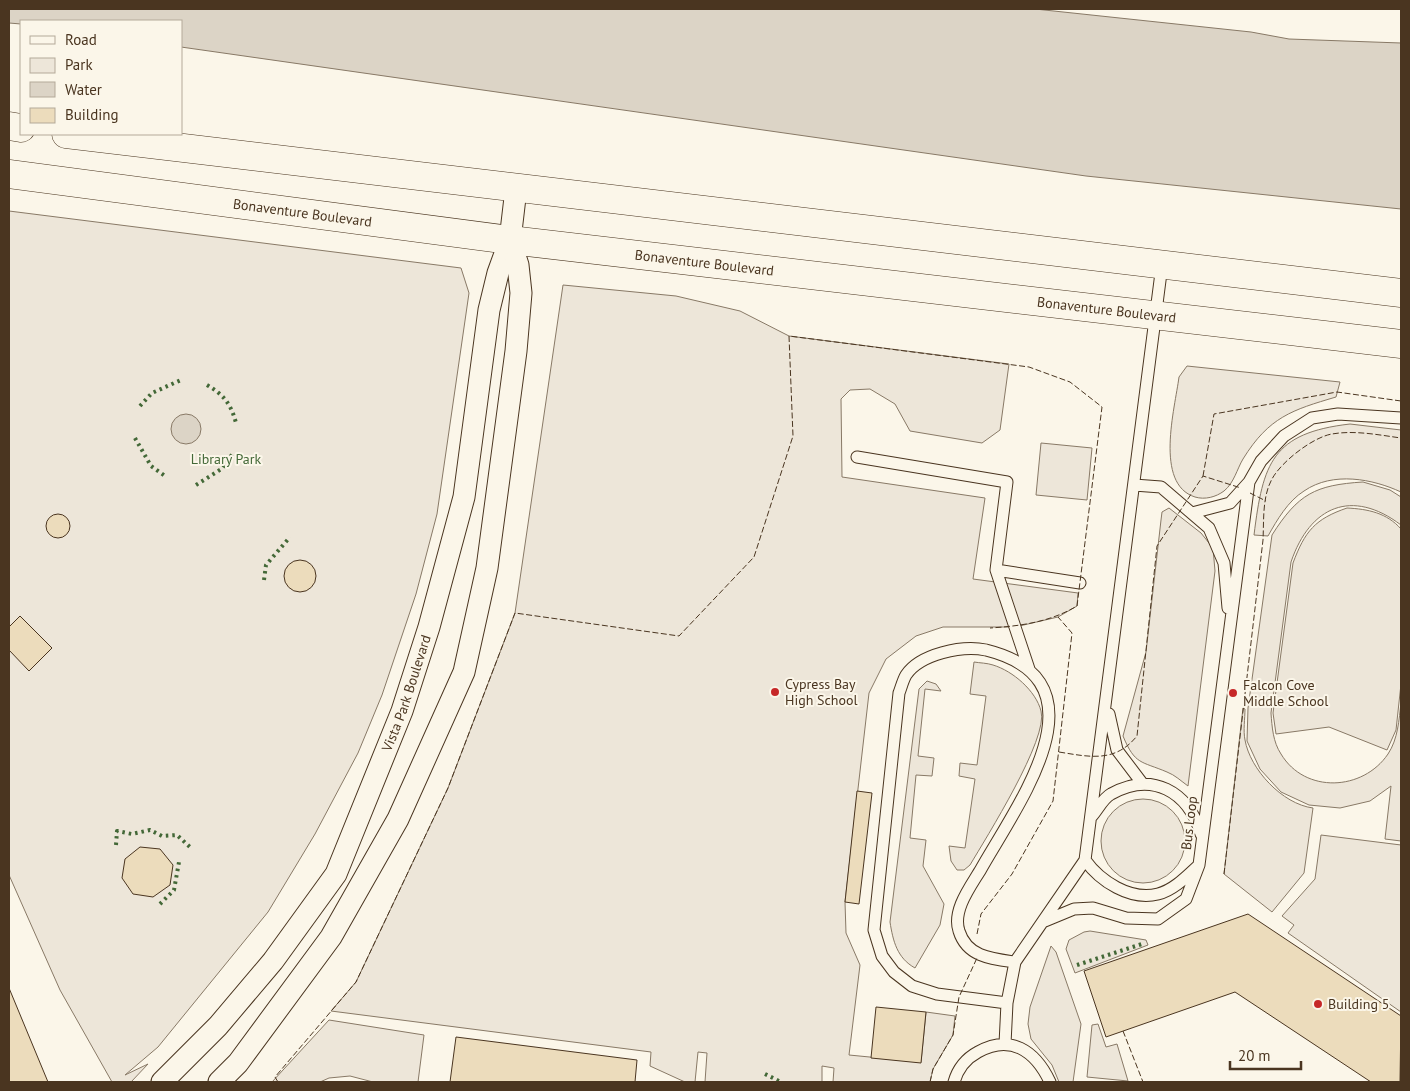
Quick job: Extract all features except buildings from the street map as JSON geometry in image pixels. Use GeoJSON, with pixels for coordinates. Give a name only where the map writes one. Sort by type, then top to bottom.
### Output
{"type":"FeatureCollection","features":[{"type":"Feature","properties":{"kind":"main road"},"geometry":{"type":"LineString","coordinates":[[74,135],[1401,293]]}},
{"type":"Feature","properties":{"kind":"main road","name":"Bonaventure Boulevard"},"geometry":{"type":"LineString","coordinates":[[9,174],[510,240],[1401,344]]}},
{"type":"Feature","properties":{"kind":"street","name":"Vista Park Boulevard"},"geometry":{"type":"LineString","coordinates":[[164,1082],[218,1026],[274,961],[336,874],[402,711],[429,628],[464,497],[489,310],[498,273],[510,240],[516,189]]}},
{"type":"Feature","properties":{"kind":"street","name":"Vista Park Boulevard"},"geometry":{"type":"LineString","coordinates":[[219,1082],[238,1063],[331,937],[398,819],[464,672],[487,568],[516,351],[521,293],[518,265],[510,240]]}},
{"type":"Feature","properties":{"kind":"lane"},"geometry":{"type":"LineString","coordinates":[[1005,1044],[1007,1003],[1015,962],[1045,921],[1085,860],[1162,265]]}},
{"type":"Feature","properties":{"kind":"lane"},"geometry":{"type":"LineString","coordinates":[[1192,513],[1230,503],[1249,482],[1261,461],[1284,436],[1312,418],[1338,414],[1401,418]]}},
{"type":"Feature","properties":{"kind":"lane"},"geometry":{"type":"LineString","coordinates":[[857,457],[1007,482],[996,570],[1029,669]]}},
{"type":"Feature","properties":{"kind":"lane","name":"Bus Loop"},"geometry":{"type":"LineString","coordinates":[[1085,860],[1093,872],[1107,882],[1134,894],[1158,894],[1179,884],[1199,866],[1249,482]]}},
{"type":"Feature","properties":{"kind":"lane"},"geometry":{"type":"LineString","coordinates":[[1134,485],[1162,487],[1209,528],[1224,563],[1230,630]]}},
{"type":"Feature","properties":{"kind":"lane"},"geometry":{"type":"LineString","coordinates":[[996,570],[1080,583]]}},
{"type":"Feature","properties":{"kind":"lane"},"geometry":{"type":"LineString","coordinates":[[1007,1003],[937,994],[912,986],[894,972],[882,956],[874,930],[899,693],[906,675],[924,660],[959,650],[983,650],[1008,656],[1029,669],[1042,684],[1050,704],[1050,725],[1043,751],[1027,788],[960,906],[959,930],[967,945],[978,955],[1015,962]]}},
{"type":"Feature","properties":{"kind":"lane"},"geometry":{"type":"LineString","coordinates":[[1109,684],[1108,720],[1117,750],[1142,783]]}},
{"type":"Feature","properties":{"kind":"lane"},"geometry":{"type":"LineString","coordinates":[[1091,818],[1110,794],[1142,783],[1166,788],[1184,800],[1196,817],[1202,838]]}},
{"type":"Feature","properties":{"kind":"lane"},"geometry":{"type":"LineString","coordinates":[[1045,921],[1074,909],[1093,908],[1126,918],[1158,919],[1186,899],[1199,866]]}},
{"type":"Feature","properties":{"kind":"lane"},"geometry":{"type":"LineString","coordinates":[[954,1082],[962,1063],[991,1046],[1005,1044],[1012,1044],[1027,1052],[1050,1082]]}},
{"type":"Feature","properties":{"kind":"green space","name":"Library Park"},"geometry":{"type":"Polygon","coordinates":[[[9,211],[461,268],[469,293],[437,514],[416,594],[382,695],[358,753],[315,834],[268,912],[158,1047],[125,1075],[148,1064],[131,1082],[112,1082],[60,990],[9,875],[9,211]]]}},
{"type":"Feature","properties":{"kind":"green space","name":"Cypress Bay High School"},"geometry":{"type":"Polygon","coordinates":[[[563,285],[676,296],[740,311],[789,336],[1009,364],[1000,430],[982,443],[910,431],[895,404],[870,389],[850,390],[841,399],[842,477],[985,498],[973,579],[1078,593],[1077,606],[1058,617],[1015,627],[943,627],[916,636],[886,659],[869,693],[845,902],[846,933],[860,965],[849,1055],[921,1062],[926,1012],[955,1016],[953,1035],[933,1069],[930,1082],[833,1082],[834,1068],[822,1066],[822,1082],[705,1082],[707,1053],[698,1052],[695,1082],[685,1082],[650,1066],[651,1052],[331,1011],[356,982],[448,788],[515,613],[563,285]]]}},
{"type":"Feature","properties":{"kind":"green space"},"geometry":{"type":"Polygon","coordinates":[[[1187,366],[1340,382],[1336,397],[1294,411],[1272,424],[1262,433],[1243,459],[1227,488],[1218,495],[1199,498],[1182,489],[1175,477],[1171,461],[1171,425],[1179,377],[1187,366]]]}},
{"type":"Feature","properties":{"kind":"green space"},"geometry":{"type":"Polygon","coordinates":[[[1350,424],[1401,430],[1401,492],[1390,487],[1353,479],[1327,481],[1315,485],[1298,495],[1279,517],[1268,536],[1254,535],[1262,489],[1268,471],[1276,456],[1288,444],[1303,435],[1324,428],[1350,424]]]}},
{"type":"Feature","properties":{"kind":"green space"},"geometry":{"type":"Polygon","coordinates":[[[1041,443],[1092,448],[1087,500],[1036,495],[1041,443]]]}},
{"type":"Feature","properties":{"kind":"green space"},"geometry":{"type":"Polygon","coordinates":[[[1363,482],[1390,490],[1401,497],[1401,525],[1383,514],[1366,507],[1350,506],[1335,509],[1321,516],[1309,527],[1299,543],[1291,562],[1271,713],[1272,724],[1278,749],[1291,767],[1304,776],[1319,781],[1334,783],[1349,781],[1364,775],[1377,766],[1388,754],[1396,736],[1401,702],[1401,841],[1385,839],[1391,786],[1370,801],[1340,808],[1309,805],[1281,792],[1260,769],[1247,741],[1248,708],[1272,535],[1290,510],[1309,494],[1332,486],[1363,482]]]}},
{"type":"Feature","properties":{"kind":"green space"},"geometry":{"type":"Polygon","coordinates":[[[1169,508],[1201,533],[1213,548],[1215,571],[1188,786],[1170,773],[1140,761],[1131,752],[1123,736],[1146,652],[1162,512],[1169,508]]]}},
{"type":"Feature","properties":{"kind":"green space"},"geometry":{"type":"Polygon","coordinates":[[[1347,508],[1377,513],[1390,519],[1401,529],[1401,684],[1396,730],[1387,750],[1329,727],[1276,734],[1273,713],[1293,563],[1302,542],[1312,528],[1327,517],[1347,508]]]}},
{"type":"Feature","properties":{"kind":"green space"},"geometry":{"type":"Polygon","coordinates":[[[974,662],[991,664],[1001,668],[1023,683],[1038,704],[1041,711],[1041,724],[1036,743],[1002,812],[970,865],[964,870],[957,870],[951,861],[949,846],[965,848],[975,779],[959,776],[960,763],[977,765],[986,696],[970,694],[974,662]]]}},
{"type":"Feature","properties":{"kind":"green space"},"geometry":{"type":"Polygon","coordinates":[[[927,681],[936,684],[941,691],[925,689],[918,756],[934,758],[932,776],[916,775],[910,838],[926,840],[923,866],[944,904],[940,925],[915,968],[900,954],[890,922],[919,689],[927,681]]]}},
{"type":"Feature","properties":{"kind":"green space"},"geometry":{"type":"Polygon","coordinates":[[[1243,708],[1245,709],[1245,740],[1253,762],[1269,783],[1279,792],[1290,800],[1313,808],[1304,873],[1272,912],[1224,874],[1243,708]]]}},
{"type":"Feature","properties":{"kind":"green space"},"geometry":{"type":"Polygon","coordinates":[[[1135,799],[1151,799],[1167,806],[1178,817],[1185,833],[1182,857],[1173,871],[1167,876],[1151,883],[1135,883],[1119,876],[1108,865],[1101,849],[1101,833],[1108,817],[1119,806],[1135,799]]]}},
{"type":"Feature","properties":{"kind":"green space"},"geometry":{"type":"Polygon","coordinates":[[[1321,835],[1401,845],[1401,1012],[1288,933],[1294,925],[1282,916],[1315,879],[1321,835]]]}},
{"type":"Feature","properties":{"kind":"green space"},"geometry":{"type":"Polygon","coordinates":[[[1090,931],[1146,940],[1148,945],[1075,973],[1066,949],[1069,940],[1090,931]]]}},
{"type":"Feature","properties":{"kind":"green space"},"geometry":{"type":"Polygon","coordinates":[[[1051,946],[1056,952],[1081,1024],[1073,1082],[1059,1082],[1052,1065],[1031,1039],[1028,1024],[1030,1007],[1051,946]]]}},
{"type":"Feature","properties":{"kind":"green space"},"geometry":{"type":"Polygon","coordinates":[[[329,1020],[424,1035],[418,1082],[373,1082],[350,1076],[329,1078],[320,1082],[272,1082],[329,1020]]]}},
{"type":"Feature","properties":{"kind":"green space"},"geometry":{"type":"Polygon","coordinates":[[[1098,1024],[1106,1047],[1117,1044],[1128,1081],[1087,1077],[1092,1025],[1098,1024]]]}},
{"type":"Feature","properties":{"kind":"water"},"geometry":{"type":"Polygon","coordinates":[[[9,9],[1035,9],[1251,32],[1289,39],[1401,43],[1401,209],[1086,176],[182,47],[182,20],[20,20],[20,24],[9,23],[9,9]]]}},
{"type":"Feature","properties":{"kind":"water"},"geometry":{"type":"Polygon","coordinates":[[[186,414],[197,418],[201,429],[197,440],[186,444],[175,440],[171,429],[175,418],[186,414]]]}},
{"type":"Feature","properties":{"kind":"hedge"},"geometry":{"type":"LineString","coordinates":[[140,406],[152,393],[181,380]]}},
{"type":"Feature","properties":{"kind":"hedge"},"geometry":{"type":"LineString","coordinates":[[207,385],[218,392],[226,401],[232,410],[236,423]]}},
{"type":"Feature","properties":{"kind":"hedge"},"geometry":{"type":"LineString","coordinates":[[135,438],[151,466],[165,476]]}},
{"type":"Feature","properties":{"kind":"hedge"},"geometry":{"type":"LineString","coordinates":[[196,485],[223,468],[233,453]]}},
{"type":"Feature","properties":{"kind":"hedge"},"geometry":{"type":"LineString","coordinates":[[264,580],[266,565],[290,537]]}},
{"type":"Feature","properties":{"kind":"hedge"},"geometry":{"type":"LineString","coordinates":[[116,845],[117,831],[132,834],[150,830],[162,836],[177,835],[192,849]]}},
{"type":"Feature","properties":{"kind":"hedge"},"geometry":{"type":"LineString","coordinates":[[160,904],[174,890],[179,862]]}},
{"type":"Feature","properties":{"kind":"hedge"},"geometry":{"type":"LineString","coordinates":[[1077,965],[1142,944]]}},
{"type":"Feature","properties":{"kind":"hedge"},"geometry":{"type":"LineString","coordinates":[[765,1074],[781,1082]]}},
{"type":"Feature","properties":{"kind":"fence"},"geometry":{"type":"LineString","coordinates":[[278,1082],[275,1077],[356,982],[448,788],[515,613],[679,636],[754,557],[793,436],[789,336],[1029,367],[1070,382],[1102,407],[1077,606],[1056,616],[1035,622],[990,628]]}},
{"type":"Feature","properties":{"kind":"fence"},"geometry":{"type":"LineString","coordinates":[[1203,476],[1214,414],[1337,392],[1401,401]]}},
{"type":"Feature","properties":{"kind":"fence"},"geometry":{"type":"LineString","coordinates":[[1224,874],[1263,540],[1265,501],[1269,486],[1282,465],[1298,451],[1324,436],[1358,433],[1401,438]]}},
{"type":"Feature","properties":{"kind":"fence"},"geometry":{"type":"LineString","coordinates":[[1059,752],[1092,756],[1111,754],[1129,745],[1137,736],[1157,546],[1203,476],[1241,488]]}},
{"type":"Feature","properties":{"kind":"fence"},"geometry":{"type":"LineString","coordinates":[[1250,493],[1266,501]]}},
{"type":"Feature","properties":{"kind":"fence"},"geometry":{"type":"LineString","coordinates":[[977,934],[981,914],[1012,874],[1053,801],[1072,633],[1058,617]]}},
{"type":"Feature","properties":{"kind":"fence"},"geometry":{"type":"LineString","coordinates":[[930,1082],[933,1069],[953,1035],[959,997],[977,958]]}},
{"type":"Feature","properties":{"kind":"fence"},"geometry":{"type":"LineString","coordinates":[[1123,1031],[1143,1082]]}},
{"type":"Feature","properties":{"kind":"place","name":"Cypress Bay High School"},"geometry":{"type":"Point","coordinates":[775,692]}},
{"type":"Feature","properties":{"kind":"place","name":"Falcon Cove Middle School"},"geometry":{"type":"Point","coordinates":[1233,693]}},
{"type":"Feature","properties":{"kind":"place","name":"Building 5"},"geometry":{"type":"Point","coordinates":[1318,1004]}}]}
